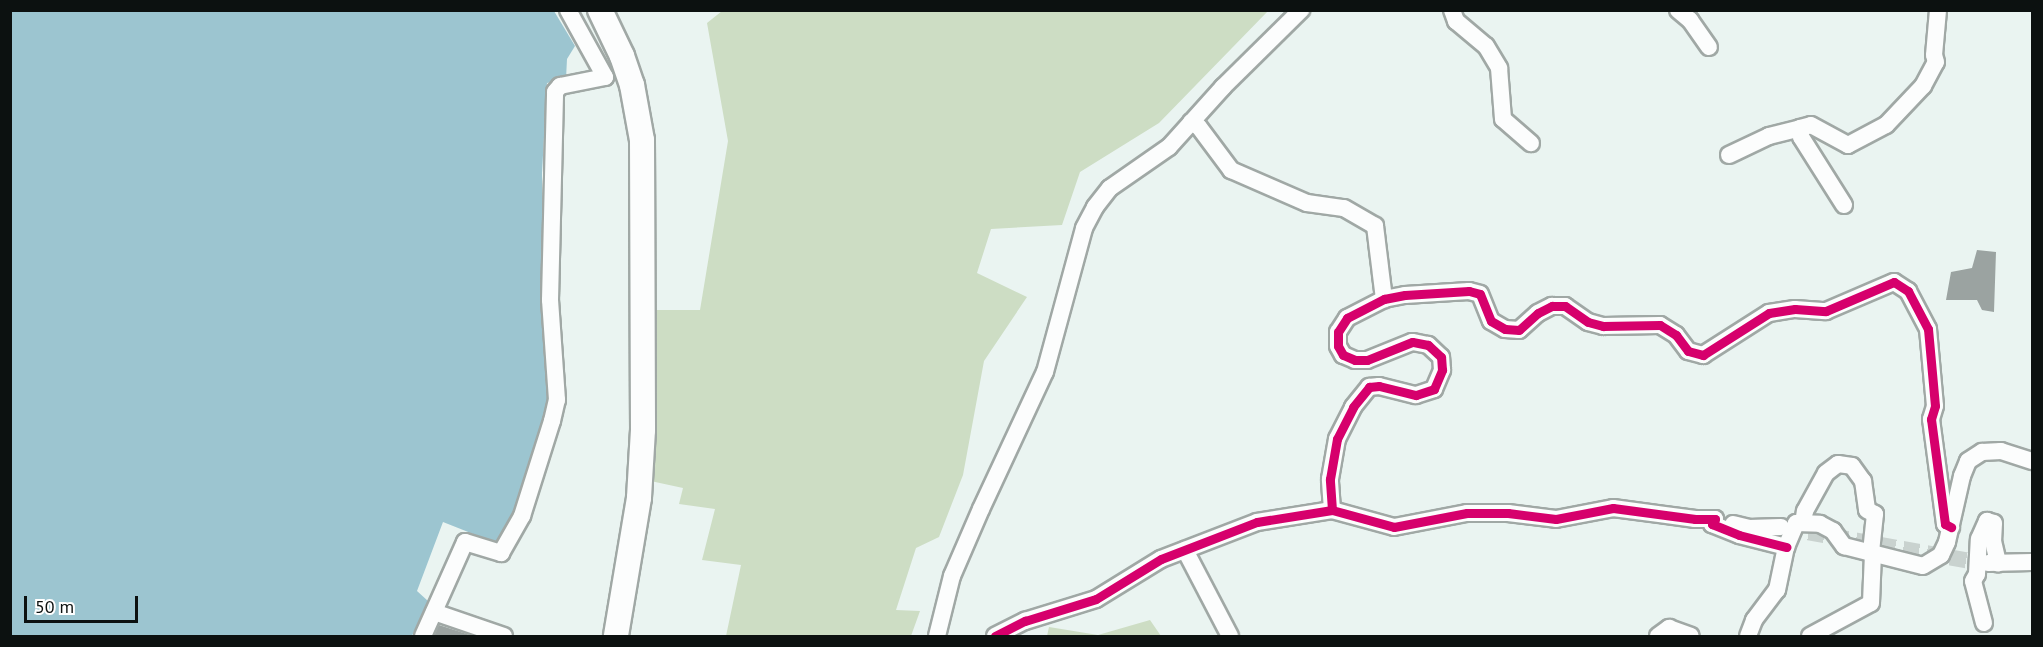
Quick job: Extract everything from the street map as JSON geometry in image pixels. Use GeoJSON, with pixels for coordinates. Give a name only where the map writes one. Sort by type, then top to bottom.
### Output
{"type":"FeatureCollection","features":[{"type":"Feature","properties":{"kind":"street"},"geometry":{"type":"LineString","coordinates":[[423,636],[465,542],[501,553],[522,516],[557,400],[550,300],[555,92],[560,86],[604,77],[568,10]]}},
{"type":"Feature","properties":{"kind":"street"},"geometry":{"type":"LineString","coordinates":[[600,10],[622,56],[632,85],[639,115],[642,161],[643,430],[639,498],[615,636]]}},
{"type":"Feature","properties":{"kind":"street"},"geometry":{"type":"LineString","coordinates":[[937,636],[952,576],[1045,372],[1084,228],[1095,207],[1110,188],[1169,147],[1223,87],[1301,10]]}},
{"type":"Feature","properties":{"kind":"street"},"geometry":{"type":"LineString","coordinates":[[1452,10],[1456,21],[1486,46],[1499,68],[1503,119],[1531,143]]}},
{"type":"Feature","properties":{"kind":"street"},"geometry":{"type":"LineString","coordinates":[[1678,10],[1690,20],[1708,47]]}},
{"type":"Feature","properties":{"kind":"street"},"geometry":{"type":"LineString","coordinates":[[1729,155],[1769,136],[1811,125],[1848,145],[1886,125],[1923,86],[1936,62],[1934,55],[1938,10]]}},
{"type":"Feature","properties":{"kind":"street"},"geometry":{"type":"LineString","coordinates":[[1191,122],[1199,127],[1231,170],[1307,203],[1344,208],[1375,226],[1383,299]]}},
{"type":"Feature","properties":{"kind":"street"},"geometry":{"type":"LineString","coordinates":[[1800,128],[1801,137],[1844,205]]}},
{"type":"Feature","properties":{"kind":"street"},"geometry":{"type":"LineString","coordinates":[[1332,510],[1330,480],[1337,439],[1353,407],[1369,387],[1379,386],[1416,395],[1434,389],[1442,370],[1441,357],[1428,345],[1412,342],[1367,360],[1343,355],[1338,346],[1338,332],[1347,318],[1383,299],[1405,295],[1469,291],[1480,294],[1491,321],[1505,329],[1520,330],[1538,313],[1552,306],[1565,306],[1588,322],[1603,326],[1660,325],[1676,335],[1688,351],[1703,355],[1769,313],[1795,309],[1826,311],[1894,282],[1908,291],[1928,329],[1935,406],[1931,419],[1945,524],[1951,527]]}},
{"type":"Feature","properties":{"kind":"street"},"geometry":{"type":"LineString","coordinates":[[1748,636],[1754,620],[1778,590],[1786,547],[1796,523],[1820,524],[1833,531],[1844,546],[1923,566],[1941,555],[1951,527],[1962,476],[1968,461],[1982,452],[2001,451],[2032,461]]}},
{"type":"Feature","properties":{"kind":"street"},"geometry":{"type":"LineString","coordinates":[[1803,523],[1805,512],[1826,473],[1838,464],[1852,466],[1863,481],[1867,510],[1875,514],[1871,603],[1810,636]]}},
{"type":"Feature","properties":{"kind":"street"},"geometry":{"type":"LineString","coordinates":[[995,636],[1025,621],[1096,599],[1161,560],[1257,522],[1332,510],[1394,527],[1467,513],[1508,513],[1556,519],[1613,508],[1695,519],[1715,519],[1749,528],[1781,527]]}},
{"type":"Feature","properties":{"kind":"street"},"geometry":{"type":"LineString","coordinates":[[1715,519],[1712,524],[1739,535],[1786,547]]}},
{"type":"Feature","properties":{"kind":"street"},"geometry":{"type":"LineString","coordinates":[[1984,623],[1973,581],[1977,574],[1978,539],[1987,521],[1994,523],[1993,563],[2032,562]]}},
{"type":"Feature","properties":{"kind":"street"},"geometry":{"type":"LineString","coordinates":[[1185,550],[1230,636]]}},
{"type":"Feature","properties":{"kind":"street"},"geometry":{"type":"LineString","coordinates":[[434,612],[504,636]]}},
{"type":"Feature","properties":{"kind":"street"},"geometry":{"type":"LineString","coordinates":[[1658,636],[1669,628],[1691,636]]}},
{"type":"Feature","properties":{"kind":"green space"},"geometry":{"type":"Polygon","coordinates":[[[722,11],[1268,11],[1159,123],[1080,172],[1062,225],[991,229],[977,273],[1027,297],[984,361],[963,475],[939,537],[916,548],[896,610],[920,611],[911,636],[726,636],[741,565],[702,560],[715,509],[679,504],[683,488],[646,480],[648,310],[700,310],[728,141],[707,23],[722,11]]]}},
{"type":"Feature","properties":{"kind":"green space"},"geometry":{"type":"Polygon","coordinates":[[[1150,620],[1161,636],[1047,636],[1049,627],[1098,635],[1150,620]]]}},
{"type":"Feature","properties":{"kind":"water"},"geometry":{"type":"Polygon","coordinates":[[[10,11],[554,11],[575,46],[567,59],[566,79],[547,83],[542,173],[543,297],[550,406],[518,503],[496,543],[443,522],[417,591],[428,601],[412,636],[11,636],[10,11]]]}},
{"type":"Feature","properties":{"kind":"building"},"geometry":{"type":"Polygon","coordinates":[[[1977,250],[1996,252],[1994,312],[1982,310],[1977,300],[1946,300],[1951,272],[1972,268],[1977,250]]]}},
{"type":"Feature","properties":{"kind":"building"},"geometry":{"type":"Polygon","coordinates":[[[439,625],[473,636],[434,636],[439,625]]]}},
{"type":"Feature","properties":{"kind":"tunnel"},"geometry":{"type":"LineString","coordinates":[[1785,528],[1988,564]]}},
{"type":"Feature","properties":{"kind":"cycle path"},"geometry":{"type":"LineString","coordinates":[[1332,510],[1330,479],[1337,439],[1353,407],[1369,387],[1379,386],[1416,395],[1434,389],[1442,370],[1441,357],[1428,345],[1412,342],[1367,360],[1355,360],[1343,355],[1338,346],[1338,332],[1347,318],[1384,299],[1405,295],[1469,291],[1480,294],[1491,321],[1505,329],[1519,330],[1538,313],[1552,306],[1565,306],[1588,322],[1603,326],[1660,325],[1676,335],[1688,351],[1703,355],[1769,313],[1795,309],[1826,311],[1894,282],[1908,291],[1928,329],[1935,406],[1931,419],[1945,524],[1951,527]]}},
{"type":"Feature","properties":{"kind":"cycle path"},"geometry":{"type":"LineString","coordinates":[[995,636],[1025,621],[1096,599],[1161,559],[1257,522],[1332,510],[1394,527],[1467,513],[1508,513],[1556,519],[1613,508],[1695,519],[1715,519],[1712,524],[1739,535],[1786,547]]}}]}
